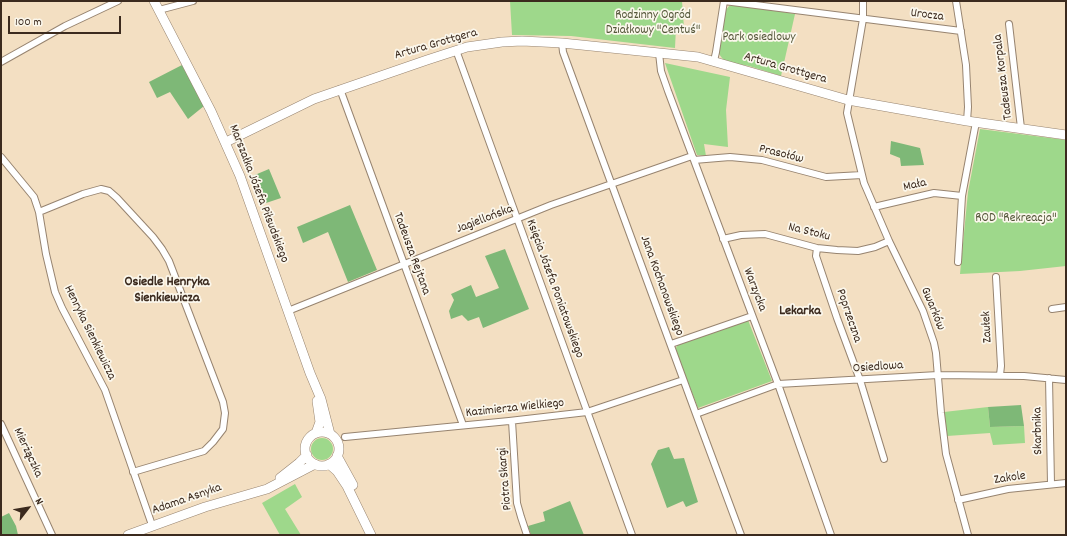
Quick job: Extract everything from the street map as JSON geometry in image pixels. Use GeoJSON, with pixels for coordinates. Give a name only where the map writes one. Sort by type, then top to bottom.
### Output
{"type":"FeatureCollection","features":[{"type":"Feature","properties":{"kind":"main road","name":"Marszałka Józefa Piłsudskiego"},"geometry":{"type":"LineString","coordinates":[[154,1],[211,111],[240,176],[324,408],[330,434]]}},
{"type":"Feature","properties":{"kind":"main road","name":"Artura Grottgera"},"geometry":{"type":"LineString","coordinates":[[226,142],[314,99],[340,89],[456,50],[511,41],[562,43],[683,55],[714,61],[848,100],[1066,135]]}},
{"type":"Feature","properties":{"kind":"main road","name":"Marszałka Józefa Piłsudskiego"},"geometry":{"type":"LineString","coordinates":[[313,380],[320,422],[316,433]]}},
{"type":"Feature","properties":{"kind":"main road"},"geometry":{"type":"LineString","coordinates":[[325,432],[330,434],[337,441],[339,452],[337,456],[329,464],[320,466],[315,464],[306,455],[305,446],[309,438],[316,433],[325,432]]}},
{"type":"Feature","properties":{"kind":"main road","name":"Adama Asnyka"},"geometry":{"type":"LineString","coordinates":[[254,492],[285,474],[299,463],[306,455]]}},
{"type":"Feature","properties":{"kind":"main road"},"geometry":{"type":"LineString","coordinates":[[337,456],[352,483],[359,500],[363,519]]}},
{"type":"Feature","properties":{"kind":"main road","name":"Adama Asnyka"},"geometry":{"type":"LineString","coordinates":[[128,535],[205,507],[267,489],[315,464]]}},
{"type":"Feature","properties":{"kind":"main road"},"geometry":{"type":"LineString","coordinates":[[329,464],[342,478],[371,535]]}},
{"type":"Feature","properties":{"kind":"street"},"geometry":{"type":"LineString","coordinates":[[1,62],[65,26],[118,1]]}},
{"type":"Feature","properties":{"kind":"street"},"geometry":{"type":"LineString","coordinates":[[158,10],[193,1]]}},
{"type":"Feature","properties":{"kind":"street"},"geometry":{"type":"LineString","coordinates":[[714,61],[724,1]]}},
{"type":"Feature","properties":{"kind":"street","name":"Urocza"},"geometry":{"type":"LineString","coordinates":[[724,1],[961,31]]}},
{"type":"Feature","properties":{"kind":"street","name":"Gwarków"},"geometry":{"type":"LineString","coordinates":[[863,1],[863,19],[846,113],[864,183],[926,320],[936,353],[942,429],[946,454],[968,535]]}},
{"type":"Feature","properties":{"kind":"street"},"geometry":{"type":"LineString","coordinates":[[956,1],[966,66],[968,107],[972,121],[962,196],[958,262]]}},
{"type":"Feature","properties":{"kind":"street","name":"Tadeusza Korpala"},"geometry":{"type":"LineString","coordinates":[[1009,24],[1021,128]]}},
{"type":"Feature","properties":{"kind":"street","name":"Jana Kochanowskiego"},"geometry":{"type":"LineString","coordinates":[[562,43],[563,52],[613,185],[683,380],[742,535]]}},
{"type":"Feature","properties":{"kind":"street","name":"Księcia Józefa Poniatowskiego"},"geometry":{"type":"LineString","coordinates":[[456,50],[632,535]]}},
{"type":"Feature","properties":{"kind":"street","name":"Warzycka"},"geometry":{"type":"LineString","coordinates":[[659,53],[661,71],[778,384],[831,535]]}},
{"type":"Feature","properties":{"kind":"street","name":"Tadeusza Rejtana"},"geometry":{"type":"LineString","coordinates":[[340,89],[351,123],[463,425]]}},
{"type":"Feature","properties":{"kind":"street","name":"Henryka Sienkiewicza"},"geometry":{"type":"LineString","coordinates":[[1,157],[34,197],[39,212],[46,254],[55,292],[105,390],[152,525]]}},
{"type":"Feature","properties":{"kind":"street","name":"Prasołów"},"geometry":{"type":"LineString","coordinates":[[693,158],[730,157],[762,160],[826,177],[862,174]]}},
{"type":"Feature","properties":{"kind":"street","name":"Jagiellońska"},"geometry":{"type":"LineString","coordinates":[[288,311],[551,205],[693,158]]}},
{"type":"Feature","properties":{"kind":"street"},"geometry":{"type":"LineString","coordinates":[[39,212],[83,194],[101,189],[109,191],[117,198],[153,237],[169,261],[223,402],[225,412],[223,429],[204,451],[133,472]]}},
{"type":"Feature","properties":{"kind":"street","name":"Mała"},"geometry":{"type":"LineString","coordinates":[[874,207],[934,193],[962,196]]}},
{"type":"Feature","properties":{"kind":"street","name":"Na Stoku"},"geometry":{"type":"LineString","coordinates":[[723,239],[765,234],[817,248],[858,251],[875,247],[889,241]]}},
{"type":"Feature","properties":{"kind":"street","name":"Poprzeczna"},"geometry":{"type":"LineString","coordinates":[[817,248],[816,256],[860,380],[884,459]]}},
{"type":"Feature","properties":{"kind":"street","name":"Zaułek"},"geometry":{"type":"LineString","coordinates":[[996,277],[1001,366],[1000,375]]}},
{"type":"Feature","properties":{"kind":"street"},"geometry":{"type":"LineString","coordinates":[[1052,309],[1066,308]]}},
{"type":"Feature","properties":{"kind":"street"},"geometry":{"type":"LineString","coordinates":[[671,344],[752,316]]}},
{"type":"Feature","properties":{"kind":"street","name":"Osiedlowa"},"geometry":{"type":"LineString","coordinates":[[696,414],[778,384],[938,375],[1000,375],[1066,380]]}},
{"type":"Feature","properties":{"kind":"street","name":"Skarbnika"},"geometry":{"type":"LineString","coordinates":[[1049,378],[1051,484]]}},
{"type":"Feature","properties":{"kind":"street","name":"Kazimierza Wielkiego"},"geometry":{"type":"LineString","coordinates":[[345,437],[512,421],[587,412],[683,380]]}},
{"type":"Feature","properties":{"kind":"street","name":"Piotra Skargi"},"geometry":{"type":"LineString","coordinates":[[512,421],[517,503],[527,535]]}},
{"type":"Feature","properties":{"kind":"street","name":"Mierżączka"},"geometry":{"type":"LineString","coordinates":[[1,424],[52,535]]}},
{"type":"Feature","properties":{"kind":"street","name":"Zakole"},"geometry":{"type":"LineString","coordinates":[[958,500],[1008,489],[1066,483]]}},
{"type":"Feature","properties":{"kind":"green space","name":"Rodzinny Ogród Działkowy \"Centuś\""},"geometry":{"type":"Polygon","coordinates":[[[510,1],[682,1],[684,28],[676,27],[675,48],[571,36],[512,35],[510,1]]]}},
{"type":"Feature","properties":{"kind":"green space","name":"Park osiedlowy"},"geometry":{"type":"Polygon","coordinates":[[[729,6],[749,6],[795,14],[781,76],[749,66],[725,62],[719,54],[725,11],[729,6]]]}},
{"type":"Feature","properties":{"kind":"green space"},"geometry":{"type":"Polygon","coordinates":[[[665,63],[730,77],[726,110],[728,147],[704,144],[706,156],[697,155],[665,63]]]}},
{"type":"Feature","properties":{"kind":"green space"},"geometry":{"type":"Polygon","coordinates":[[[182,65],[204,106],[188,119],[170,92],[157,98],[149,82],[182,65]]]}},
{"type":"Feature","properties":{"kind":"green space","name":"ROD \"Rekreacja\""},"geometry":{"type":"Polygon","coordinates":[[[980,129],[1066,140],[1066,266],[1020,271],[960,274],[968,192],[980,129]]]}},
{"type":"Feature","properties":{"kind":"green space"},"geometry":{"type":"Polygon","coordinates":[[[891,141],[920,148],[924,165],[901,166],[900,158],[890,154],[891,141]]]}},
{"type":"Feature","properties":{"kind":"green space"},"geometry":{"type":"Polygon","coordinates":[[[269,169],[281,198],[260,205],[250,177],[269,169]]]}},
{"type":"Feature","properties":{"kind":"green space"},"geometry":{"type":"Polygon","coordinates":[[[350,205],[377,270],[348,282],[328,232],[303,243],[297,227],[350,205]]]}},
{"type":"Feature","properties":{"kind":"green space"},"geometry":{"type":"Polygon","coordinates":[[[505,249],[529,309],[483,328],[479,317],[468,321],[462,315],[451,319],[449,311],[454,300],[451,294],[471,285],[476,297],[499,288],[485,256],[505,249]]]}},
{"type":"Feature","properties":{"kind":"green space"},"geometry":{"type":"Polygon","coordinates":[[[748,320],[772,381],[698,408],[675,349],[678,345],[748,320]]]}},
{"type":"Feature","properties":{"kind":"green space"},"geometry":{"type":"Polygon","coordinates":[[[1021,405],[1024,426],[990,427],[988,407],[1021,405]]]}},
{"type":"Feature","properties":{"kind":"green space"},"geometry":{"type":"Polygon","coordinates":[[[988,407],[990,427],[1024,426],[1025,443],[993,445],[990,433],[947,436],[944,412],[988,407]]]}},
{"type":"Feature","properties":{"kind":"green space"},"geometry":{"type":"Polygon","coordinates":[[[322,438],[330,441],[333,449],[330,457],[322,460],[314,457],[311,449],[314,441],[322,438]]]}},
{"type":"Feature","properties":{"kind":"green space"},"geometry":{"type":"Polygon","coordinates":[[[669,447],[674,459],[684,458],[698,502],[686,507],[683,501],[667,508],[651,464],[658,450],[669,447]]]}},
{"type":"Feature","properties":{"kind":"green space"},"geometry":{"type":"Polygon","coordinates":[[[295,484],[302,497],[285,509],[301,535],[280,535],[262,503],[295,484]]]}},
{"type":"Feature","properties":{"kind":"green space"},"geometry":{"type":"Polygon","coordinates":[[[570,501],[584,535],[531,535],[528,526],[545,521],[543,512],[570,501]]]}},
{"type":"Feature","properties":{"kind":"green space"},"geometry":{"type":"Polygon","coordinates":[[[9,513],[16,526],[18,535],[1,535],[1,517],[9,513]]]}},
{"type":"Feature","properties":{"kind":"district","name":"Osiedle Henryka Sienkiewicza"},"geometry":{"type":"Point","coordinates":[167,292]}},
{"type":"Feature","properties":{"kind":"district","name":"Lekarka"},"geometry":{"type":"Point","coordinates":[800,312]}}]}
